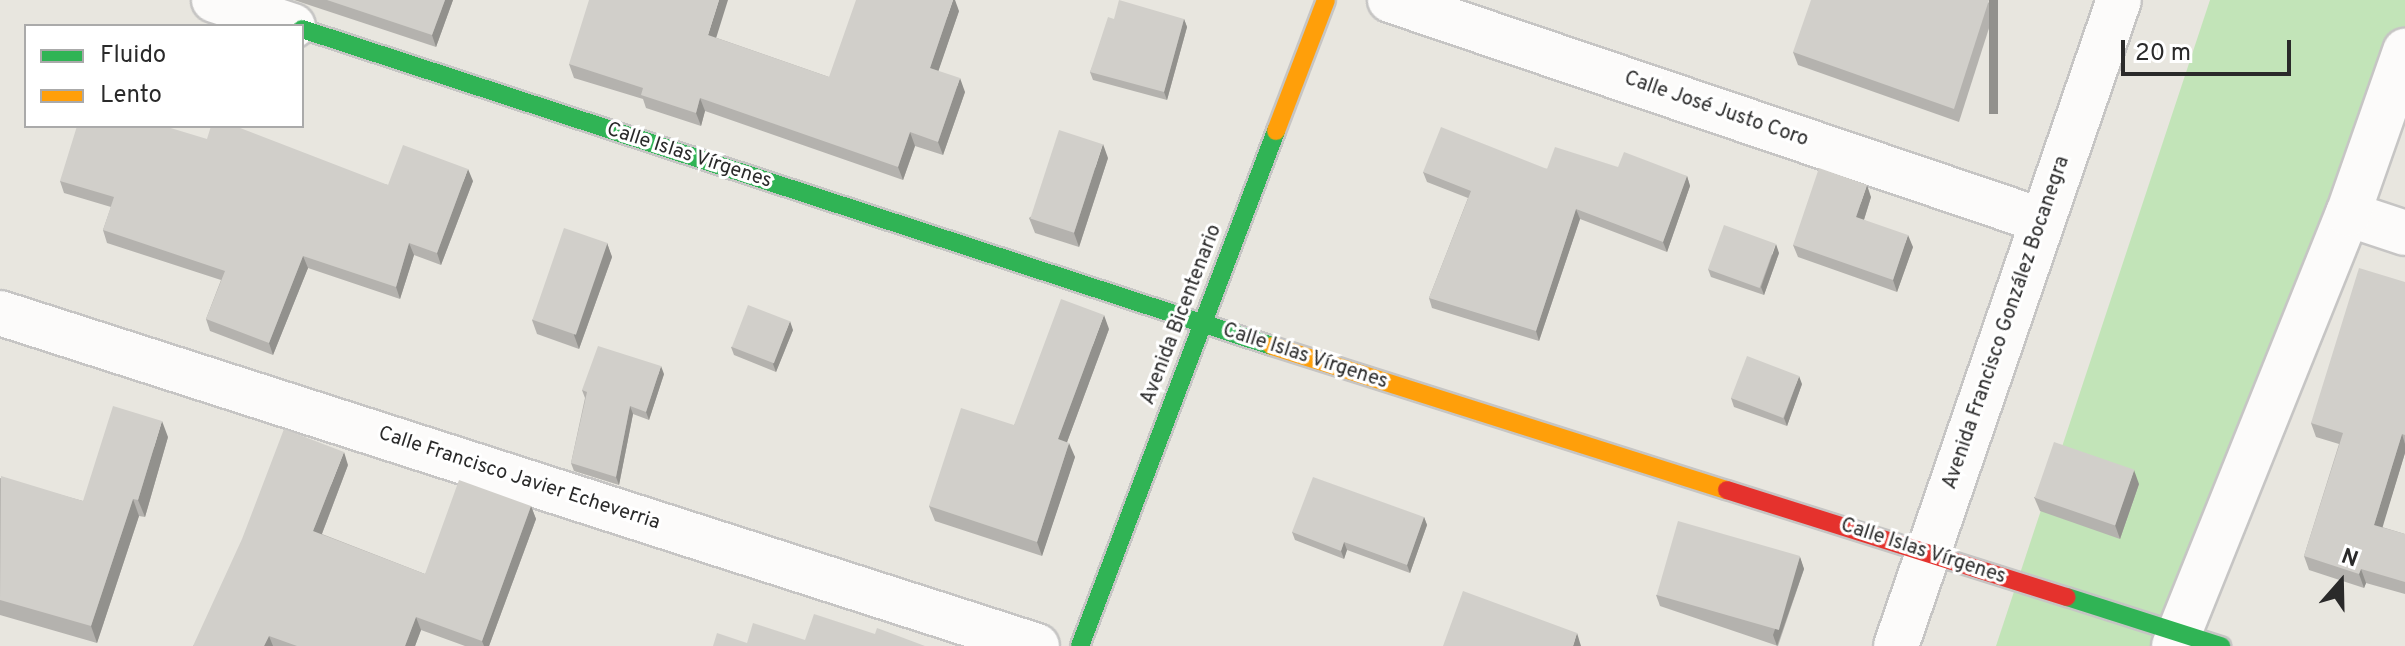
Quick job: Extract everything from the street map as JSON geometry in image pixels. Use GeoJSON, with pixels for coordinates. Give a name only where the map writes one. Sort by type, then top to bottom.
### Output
{"type":"FeatureCollection","features":[{"type":"Feature","properties":{"kind":"street"},"geometry":{"type":"LineString","coordinates":[[214,0],[287,24]]}},
{"type":"Feature","properties":{"kind":"street","name":"Avenida Bicentenario"},"geometry":{"type":"LineString","coordinates":[[1080,646],[1326,0]]}},
{"type":"Feature","properties":{"kind":"street","name":"Calle José Justo Coro"},"geometry":{"type":"LineString","coordinates":[[1390,0],[2043,221]]}},
{"type":"Feature","properties":{"kind":"street","name":"Avenida Francisco González Bocanegra"},"geometry":{"type":"LineString","coordinates":[[1896,646],[2119,0]]}},
{"type":"Feature","properties":{"kind":"street","name":"Calle Islas Vírgenes"},"geometry":{"type":"LineString","coordinates":[[304,30],[1201,324],[1927,553],[2177,640],[2221,646]]}},
{"type":"Feature","properties":{"kind":"street"},"geometry":{"type":"LineString","coordinates":[[2177,640],[2348,214],[2405,51]]}},
{"type":"Feature","properties":{"kind":"street"},"geometry":{"type":"LineString","coordinates":[[2348,214],[2405,233]]}},
{"type":"Feature","properties":{"kind":"street","name":"Calle Francisco Javier Echeverria"},"geometry":{"type":"LineString","coordinates":[[0,313],[1037,646]]}},
{"type":"Feature","properties":{"kind":"green space"},"geometry":{"type":"Polygon","coordinates":[[[2210,0],[2405,0],[2405,49],[2198,646],[1996,646],[2210,0]]]}},
{"type":"Feature","properties":{"kind":"building"},"geometry":{"type":"Polygon","coordinates":[[[327,0],[445,0],[432,35],[327,0]]]}},
{"type":"Feature","properties":{"kind":"building"},"geometry":{"type":"Polygon","coordinates":[[[589,0],[719,0],[708,35],[829,77],[856,0],[953,0],[930,68],[960,78],[938,142],[910,132],[898,167],[700,98],[696,113],[641,95],[643,88],[569,64],[589,0]]]}},
{"type":"Feature","properties":{"kind":"building"},"geometry":{"type":"Polygon","coordinates":[[[1119,0],[1184,19],[1164,92],[1090,72],[1108,17],[1114,19],[1119,0]]]}},
{"type":"Feature","properties":{"kind":"building"},"geometry":{"type":"Polygon","coordinates":[[[1811,0],[1989,0],[1954,109],[1793,52],[1811,0]]]}},
{"type":"Feature","properties":{"kind":"building"},"geometry":{"type":"Polygon","coordinates":[[[1441,127],[1547,169],[1555,147],[1618,167],[1624,152],[1687,176],[1663,242],[1576,209],[1536,331],[1429,298],[1471,191],[1423,172],[1441,127]]]}},
{"type":"Feature","properties":{"kind":"building"},"geometry":{"type":"Polygon","coordinates":[[[76,128],[171,128],[207,139],[210,128],[240,128],[388,185],[403,145],[468,169],[437,253],[409,243],[396,287],[303,256],[269,343],[206,319],[225,271],[103,230],[114,197],[60,181],[76,128]]]}},
{"type":"Feature","properties":{"kind":"building"},"geometry":{"type":"Polygon","coordinates":[[[1059,130],[1103,144],[1074,233],[1030,218],[1059,130]]]}},
{"type":"Feature","properties":{"kind":"building"},"geometry":{"type":"Polygon","coordinates":[[[1819,168],[1867,185],[1856,217],[1908,235],[1893,280],[1793,245],[1819,168]]]}},
{"type":"Feature","properties":{"kind":"building"},"geometry":{"type":"Polygon","coordinates":[[[1724,225],[1776,244],[1760,288],[1708,269],[1724,225]]]}},
{"type":"Feature","properties":{"kind":"building"},"geometry":{"type":"Polygon","coordinates":[[[564,228],[607,243],[576,335],[532,320],[564,228]]]}},
{"type":"Feature","properties":{"kind":"building"},"geometry":{"type":"Polygon","coordinates":[[[2359,268],[2405,282],[2405,435],[2402,434],[2374,525],[2405,534],[2405,582],[2361,569],[2359,574],[2304,556],[2343,433],[2311,423],[2359,268]]]}},
{"type":"Feature","properties":{"kind":"building"},"geometry":{"type":"Polygon","coordinates":[[[1061,299],[1104,315],[1058,439],[1069,443],[1037,542],[929,506],[961,408],[1014,425],[1061,299]]]}},
{"type":"Feature","properties":{"kind":"building"},"geometry":{"type":"Polygon","coordinates":[[[748,305],[790,321],[774,363],[732,347],[748,305]]]}},
{"type":"Feature","properties":{"kind":"building"},"geometry":{"type":"Polygon","coordinates":[[[598,346],[661,366],[646,412],[630,406],[616,477],[571,463],[587,392],[582,390],[598,346]]]}},
{"type":"Feature","properties":{"kind":"building"},"geometry":{"type":"Polygon","coordinates":[[[1747,356],[1799,376],[1783,418],[1731,398],[1747,356]]]}},
{"type":"Feature","properties":{"kind":"building"},"geometry":{"type":"Polygon","coordinates":[[[113,406],[162,421],[138,500],[133,499],[91,626],[0,600],[1,476],[83,501],[113,406]]]}},
{"type":"Feature","properties":{"kind":"building"},"geometry":{"type":"Polygon","coordinates":[[[284,429],[344,452],[313,531],[425,574],[459,480],[531,506],[482,641],[416,617],[405,646],[297,646],[269,636],[264,646],[193,646],[242,539],[284,429]]]}},
{"type":"Feature","properties":{"kind":"building"},"geometry":{"type":"Polygon","coordinates":[[[2054,442],[2134,470],[2115,525],[2035,498],[2054,442]]]}},
{"type":"Feature","properties":{"kind":"building"},"geometry":{"type":"Polygon","coordinates":[[[1313,477],[1424,517],[1407,565],[1344,542],[1341,551],[1292,532],[1313,477]]]}},
{"type":"Feature","properties":{"kind":"building"},"geometry":{"type":"Polygon","coordinates":[[[1678,521],[1800,556],[1779,630],[1657,595],[1678,521]]]}},
{"type":"Feature","properties":{"kind":"building"},"geometry":{"type":"Polygon","coordinates":[[[1463,591],[1577,633],[1573,646],[1443,646],[1463,591]]]}},
{"type":"Feature","properties":{"kind":"building"},"geometry":{"type":"Polygon","coordinates":[[[814,614],[875,634],[877,628],[925,646],[713,646],[717,633],[747,643],[753,623],[805,640],[814,614]]]}},
{"type":"Feature","properties":{"kind":"traffic: fast"},"geometry":{"type":"LineString","coordinates":[[304,30],[1272,346]]}},
{"type":"Feature","properties":{"kind":"traffic: fast"},"geometry":{"type":"LineString","coordinates":[[1080,646],[1276,131]]}},
{"type":"Feature","properties":{"kind":"traffic: fast"},"geometry":{"type":"LineString","coordinates":[[2067,597],[2221,646]]}},
{"type":"Feature","properties":{"kind":"traffic: slow"},"geometry":{"type":"LineString","coordinates":[[1276,131],[1326,0]]}},
{"type":"Feature","properties":{"kind":"traffic: slow"},"geometry":{"type":"LineString","coordinates":[[1272,346],[1727,490]]}},
{"type":"Feature","properties":{"kind":"traffic: jam"},"geometry":{"type":"LineString","coordinates":[[1727,490],[2067,597]]}}]}
